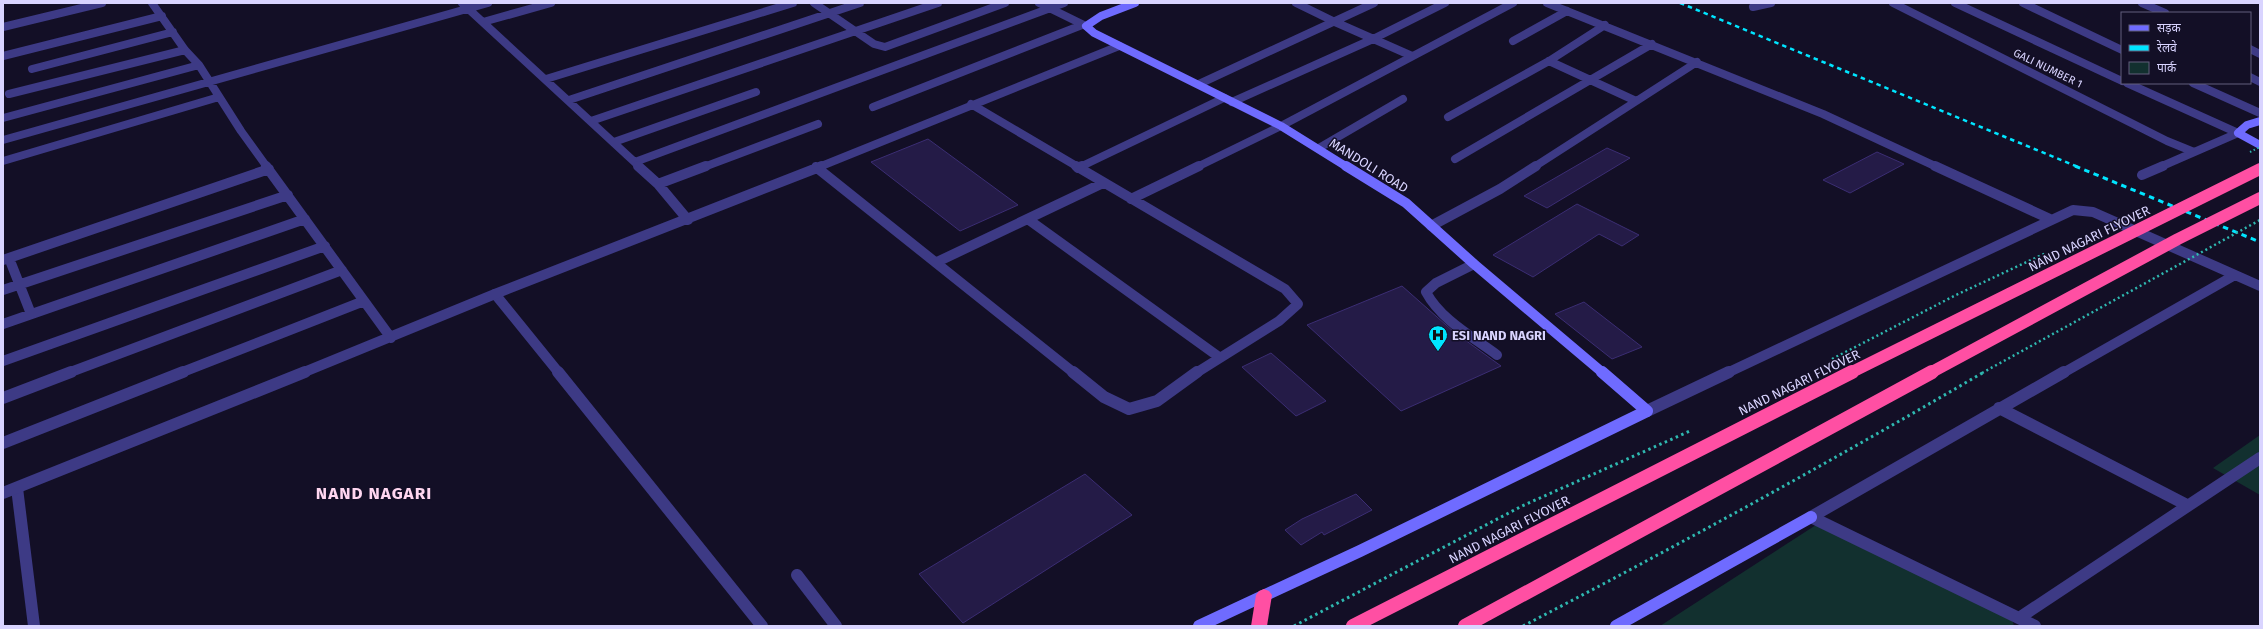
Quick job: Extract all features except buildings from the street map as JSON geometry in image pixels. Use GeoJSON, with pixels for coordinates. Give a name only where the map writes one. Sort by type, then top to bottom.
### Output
{"type":"FeatureCollection","features":[{"type":"Feature","properties":{"kind":"highway","name":"NAND NAGARI FLYOVER"},"geometry":{"type":"LineString","coordinates":[[1353,626],[1702,447],[2260,169]]}},
{"type":"Feature","properties":{"kind":"highway"},"geometry":{"type":"LineString","coordinates":[[1465,626],[2178,239],[2260,198]]}},
{"type":"Feature","properties":{"kind":"highway"},"geometry":{"type":"LineString","coordinates":[[1259,626],[1264,596]]}},
{"type":"Feature","properties":{"kind":"street"},"geometry":{"type":"LineString","coordinates":[[3,27],[102,3]]}},
{"type":"Feature","properties":{"kind":"street"},"geometry":{"type":"LineString","coordinates":[[152,3],[185,50],[198,65],[270,170],[391,338]]}},
{"type":"Feature","properties":{"kind":"street"},"geometry":{"type":"LineString","coordinates":[[3,140],[209,82],[465,6],[488,3]]}},
{"type":"Feature","properties":{"kind":"street"},"geometry":{"type":"LineString","coordinates":[[483,22],[551,3]]}},
{"type":"Feature","properties":{"kind":"street"},"geometry":{"type":"LineString","coordinates":[[546,79],[793,3]]}},
{"type":"Feature","properties":{"kind":"street"},"geometry":{"type":"LineString","coordinates":[[814,3],[857,30],[874,44],[885,47],[1005,3]]}},
{"type":"Feature","properties":{"kind":"street"},"geometry":{"type":"LineString","coordinates":[[569,100],[860,3]]}},
{"type":"Feature","properties":{"kind":"street"},"geometry":{"type":"LineString","coordinates":[[591,121],[938,3]]}},
{"type":"Feature","properties":{"kind":"street"},"geometry":{"type":"LineString","coordinates":[[1039,3],[1084,26]]}},
{"type":"Feature","properties":{"kind":"street"},"geometry":{"type":"LineString","coordinates":[[635,162],[1064,3]]}},
{"type":"Feature","properties":{"kind":"street"},"geometry":{"type":"LineString","coordinates":[[873,107],[1084,26],[1101,16],[1135,3]]}},
{"type":"Feature","properties":{"kind":"street"},"geometry":{"type":"LineString","coordinates":[[1296,3],[1412,56]]}},
{"type":"Feature","properties":{"kind":"street"},"geometry":{"type":"LineString","coordinates":[[1199,84],[1374,3]]}},
{"type":"Feature","properties":{"kind":"street"},"geometry":{"type":"LineString","coordinates":[[1078,168],[1228,100],[1373,39],[1445,3]]}},
{"type":"Feature","properties":{"kind":"street"},"geometry":{"type":"LineString","coordinates":[[1131,199],[1281,126],[1513,3]]}},
{"type":"Feature","properties":{"kind":"street"},"geometry":{"type":"LineString","coordinates":[[1547,3],[1605,25],[1823,114],[2050,219]]}},
{"type":"Feature","properties":{"kind":"street"},"geometry":{"type":"LineString","coordinates":[[1753,8],[1771,3]]}},
{"type":"Feature","properties":{"kind":"street","name":"GALI NUMBER 1"},"geometry":{"type":"LineString","coordinates":[[1893,3],[2167,141],[2194,152]]}},
{"type":"Feature","properties":{"kind":"street"},"geometry":{"type":"LineString","coordinates":[[1955,3],[2121,81]]}},
{"type":"Feature","properties":{"kind":"street"},"geometry":{"type":"LineString","coordinates":[[2027,3],[2121,50]]}},
{"type":"Feature","properties":{"kind":"street"},"geometry":{"type":"LineString","coordinates":[[2142,3],[2163,12]]}},
{"type":"Feature","properties":{"kind":"street"},"geometry":{"type":"LineString","coordinates":[[465,6],[569,100],[658,184],[688,220]]}},
{"type":"Feature","properties":{"kind":"street"},"geometry":{"type":"LineString","coordinates":[[1513,41],[1566,11]]}},
{"type":"Feature","properties":{"kind":"street"},"geometry":{"type":"LineString","coordinates":[[3,56],[162,16]]}},
{"type":"Feature","properties":{"kind":"street"},"geometry":{"type":"LineString","coordinates":[[1448,117],[1549,61],[1605,25]]}},
{"type":"Feature","properties":{"kind":"street","name":"MANDOLI ROAD"},"geometry":{"type":"LineString","coordinates":[[1084,26],[1094,34],[1199,84],[1281,126],[1406,203],[1474,264],[1647,411]]}},
{"type":"Feature","properties":{"kind":"street"},"geometry":{"type":"LineString","coordinates":[[32,69],[173,32]]}},
{"type":"Feature","properties":{"kind":"street"},"geometry":{"type":"LineString","coordinates":[[1455,159],[1652,44]]}},
{"type":"Feature","properties":{"kind":"street"},"geometry":{"type":"LineString","coordinates":[[3,493],[391,338],[494,294],[688,220],[970,104],[1119,46]]}},
{"type":"Feature","properties":{"kind":"street"},"geometry":{"type":"LineString","coordinates":[[9,94],[185,50]]}},
{"type":"Feature","properties":{"kind":"street"},"geometry":{"type":"LineString","coordinates":[[1549,61],[1636,101]]}},
{"type":"Feature","properties":{"kind":"street"},"geometry":{"type":"LineString","coordinates":[[1431,226],[1500,189],[1697,62]]}},
{"type":"Feature","properties":{"kind":"street"},"geometry":{"type":"LineString","coordinates":[[3,118],[198,65]]}},
{"type":"Feature","properties":{"kind":"street"},"geometry":{"type":"LineString","coordinates":[[2251,78],[2260,82]]}},
{"type":"Feature","properties":{"kind":"street"},"geometry":{"type":"LineString","coordinates":[[2129,84],[2238,133],[2260,146]]}},
{"type":"Feature","properties":{"kind":"street"},"geometry":{"type":"LineString","coordinates":[[2195,84],[2260,113]]}},
{"type":"Feature","properties":{"kind":"street"},"geometry":{"type":"LineString","coordinates":[[614,142],[756,92]]}},
{"type":"Feature","properties":{"kind":"street"},"geometry":{"type":"LineString","coordinates":[[3,161],[219,97]]}},
{"type":"Feature","properties":{"kind":"street"},"geometry":{"type":"LineString","coordinates":[[1319,148],[1403,99]]}},
{"type":"Feature","properties":{"kind":"street"},"geometry":{"type":"LineString","coordinates":[[816,167],[937,262],[1104,397],[1129,409],[1157,401],[1219,357],[1279,321],[1292,311],[1298,304],[1285,289],[970,104]]}},
{"type":"Feature","properties":{"kind":"street"},"geometry":{"type":"LineString","coordinates":[[2142,175],[2238,133],[2247,125],[2260,120]]}},
{"type":"Feature","properties":{"kind":"street"},"geometry":{"type":"LineString","coordinates":[[658,184],[818,124]]}},
{"type":"Feature","properties":{"kind":"street"},"geometry":{"type":"LineString","coordinates":[[31,314],[6,259],[270,170]]}},
{"type":"Feature","properties":{"kind":"street"},"geometry":{"type":"LineString","coordinates":[[937,262],[1029,220],[1103,183]]}},
{"type":"Feature","properties":{"kind":"street"},"geometry":{"type":"LineString","coordinates":[[3,290],[288,195]]}},
{"type":"Feature","properties":{"kind":"street"},"geometry":{"type":"LineString","coordinates":[[1198,626],[1264,596],[2050,219],[2073,210],[2093,212],[2260,286]]}},
{"type":"Feature","properties":{"kind":"street"},"geometry":{"type":"LineString","coordinates":[[3,324],[305,219]]}},
{"type":"Feature","properties":{"kind":"street"},"geometry":{"type":"LineString","coordinates":[[1029,220],[1219,357]]}},
{"type":"Feature","properties":{"kind":"street"},"geometry":{"type":"LineString","coordinates":[[3,361],[324,246]]}},
{"type":"Feature","properties":{"kind":"street"},"geometry":{"type":"LineString","coordinates":[[1474,264],[1436,283],[1426,292],[1429,301],[1438,310],[1496,355]]}},
{"type":"Feature","properties":{"kind":"street"},"geometry":{"type":"LineString","coordinates":[[3,398],[342,270]]}},
{"type":"Feature","properties":{"kind":"street"},"geometry":{"type":"LineString","coordinates":[[1617,626],[1811,518],[1999,408],[2235,274]]}},
{"type":"Feature","properties":{"kind":"street"},"geometry":{"type":"LineString","coordinates":[[494,294],[762,626]]}},
{"type":"Feature","properties":{"kind":"street"},"geometry":{"type":"LineString","coordinates":[[3,443],[364,301]]}},
{"type":"Feature","properties":{"kind":"street"},"geometry":{"type":"LineString","coordinates":[[1999,408],[2187,505]]}},
{"type":"Feature","properties":{"kind":"street"},"geometry":{"type":"LineString","coordinates":[[2022,622],[2187,505],[2260,458]]}},
{"type":"Feature","properties":{"kind":"street"},"geometry":{"type":"LineString","coordinates":[[17,488],[34,626]]}},
{"type":"Feature","properties":{"kind":"street"},"geometry":{"type":"LineString","coordinates":[[1811,518],[2022,622],[2035,626]]}},
{"type":"Feature","properties":{"kind":"street"},"geometry":{"type":"LineString","coordinates":[[796,575],[836,626]]}},
{"type":"Feature","properties":{"kind":"path"},"geometry":{"type":"LineString","coordinates":[[2246,154],[2260,146]]}},
{"type":"Feature","properties":{"kind":"path"},"geometry":{"type":"LineString","coordinates":[[1523,626],[1631,570],[1884,431],[2015,354],[2260,220]]}},
{"type":"Feature","properties":{"kind":"path"},"geometry":{"type":"LineString","coordinates":[[1827,361],[1956,296],[2052,251]]}},
{"type":"Feature","properties":{"kind":"path"},"geometry":{"type":"LineString","coordinates":[[1294,626],[1522,506],[1694,430]]}},
{"type":"Feature","properties":{"kind":"green space"},"geometry":{"type":"Polygon","coordinates":[[[2260,435],[2260,495],[2213,468],[2260,435]]]}},
{"type":"Feature","properties":{"kind":"green space"},"geometry":{"type":"Polygon","coordinates":[[[1816,525],[2012,619],[2014,626],[1660,626],[1816,525]]]}},
{"type":"Feature","properties":{"kind":"railway"},"geometry":{"type":"LineString","coordinates":[[1680,3],[2078,167]]}},
{"type":"Feature","properties":{"kind":"railway"},"geometry":{"type":"LineString","coordinates":[[2075,166],[2260,242]]}},
{"type":"Feature","properties":{"kind":"place","name":"ESI NAND NAGRI"},"geometry":{"type":"Point","coordinates":[1438,352]}},
{"type":"Feature","properties":{"kind":"district","name":"NAND NAGARI"},"geometry":{"type":"Point","coordinates":[374,493]}}]}
